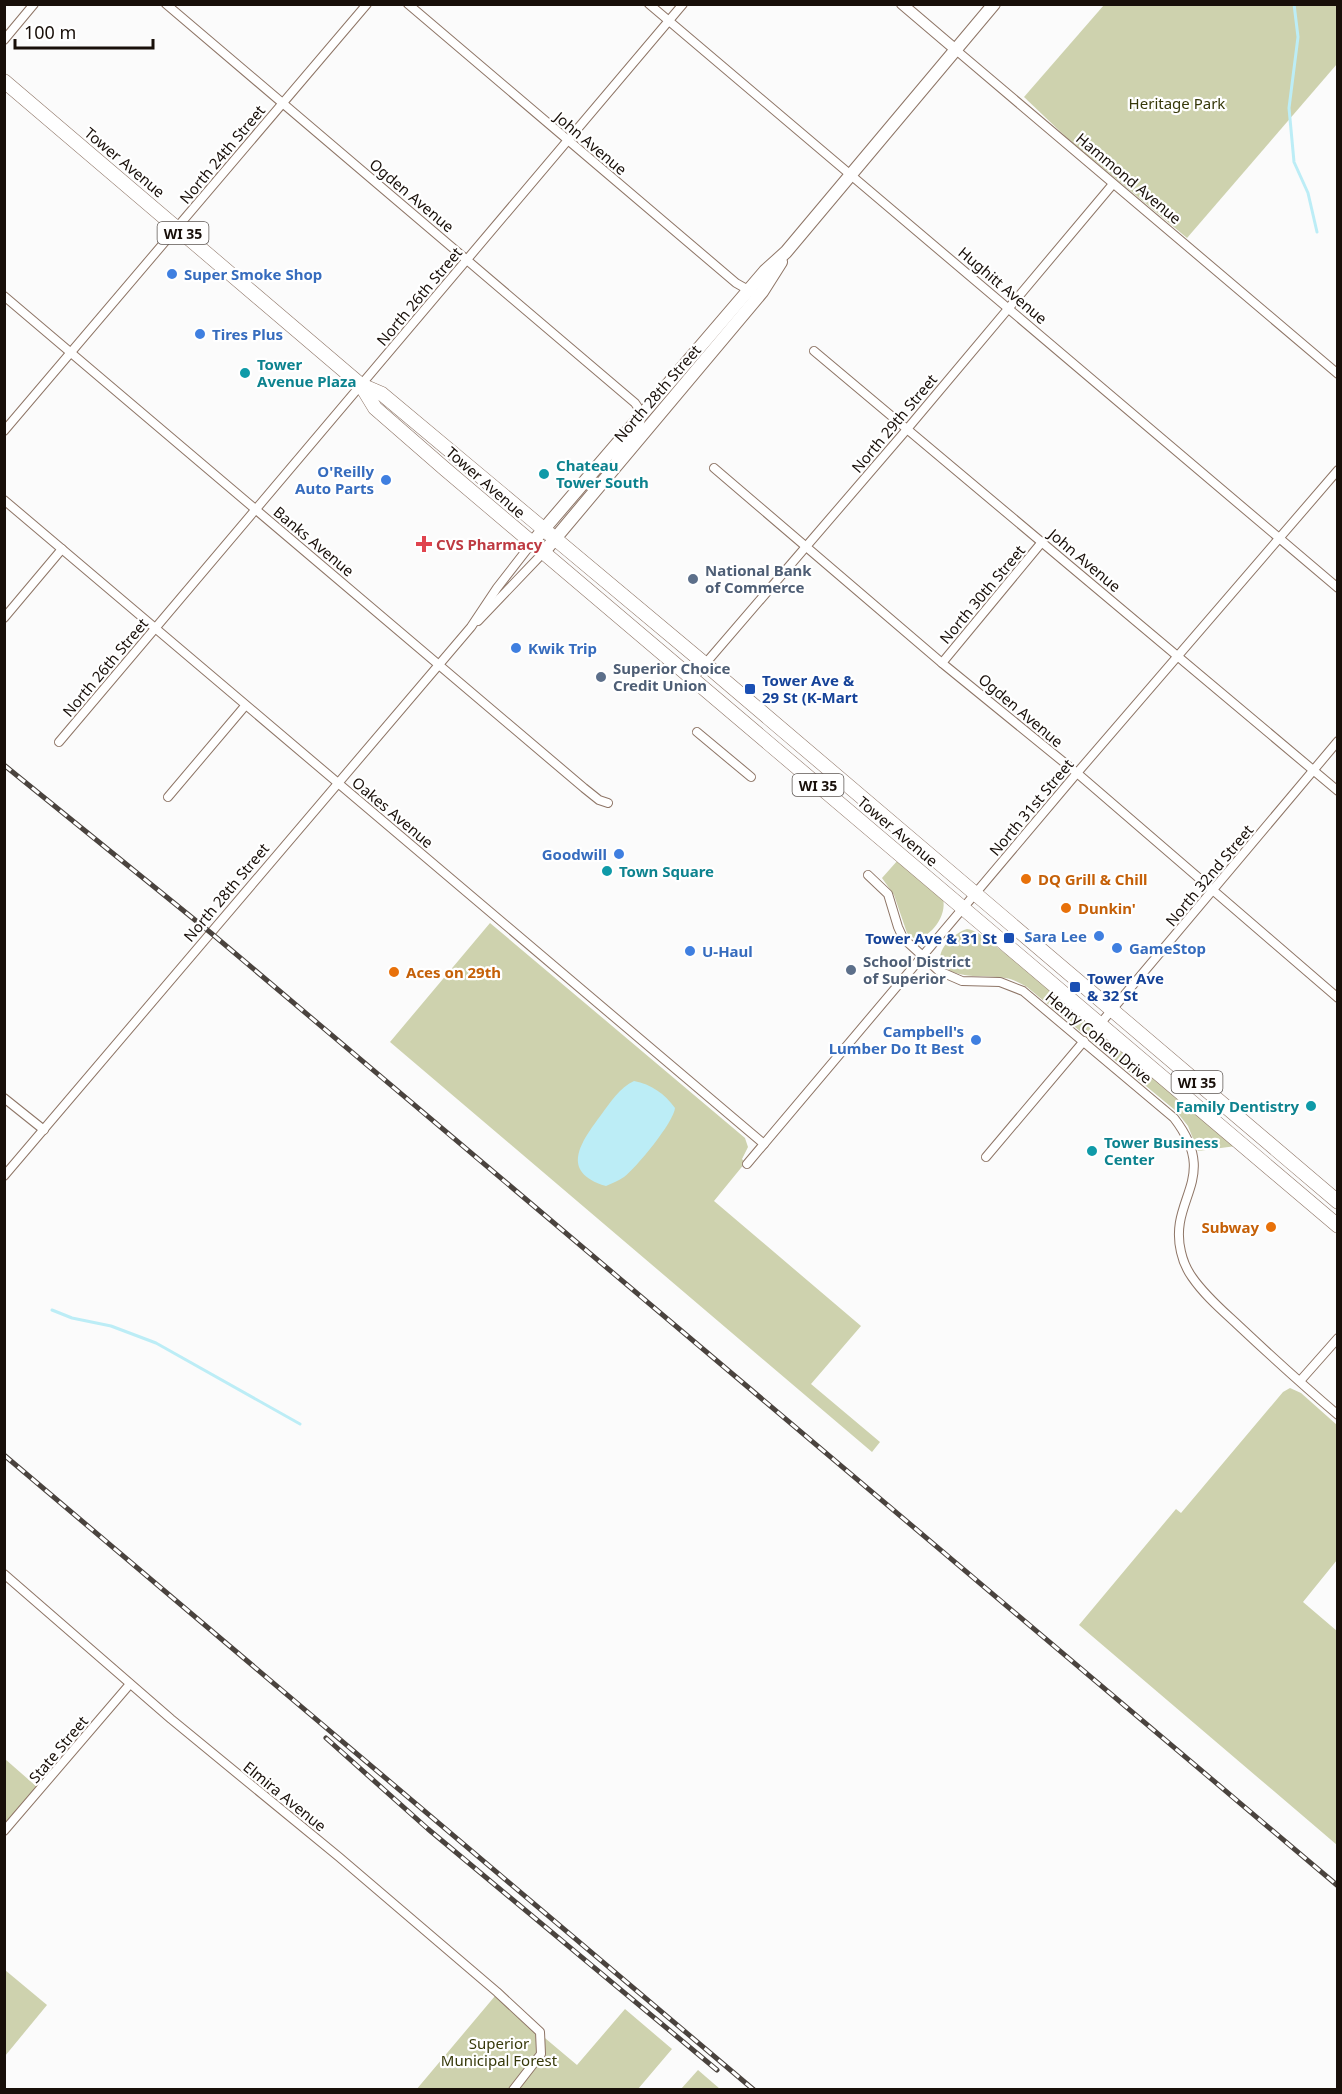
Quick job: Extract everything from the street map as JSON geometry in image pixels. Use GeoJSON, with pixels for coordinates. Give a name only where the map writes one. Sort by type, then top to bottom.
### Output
{"type":"FeatureCollection","features":[{"type":"Feature","properties":{"kind":"main road","name":"North 28th Street"},"geometry":{"type":"LineString","coordinates":[[532,543],[748,291],[786,252],[852,175],[994,4]]}},
{"type":"Feature","properties":{"kind":"main road","name":"Tower Avenue"},"geometry":{"type":"LineString","coordinates":[[4,81],[361,385],[382,394],[705,664],[1338,1202]]}},
{"type":"Feature","properties":{"kind":"main road","name":"North 28th Street"},"geometry":{"type":"LineString","coordinates":[[543,553],[762,292],[786,252]]}},
{"type":"Feature","properties":{"kind":"main road","name":"Tower Avenue"},"geometry":{"type":"LineString","coordinates":[[361,385],[375,408],[543,553],[1338,1226]]}},
{"type":"Feature","properties":{"kind":"street"},"geometry":{"type":"LineString","coordinates":[[4,39],[34,4]]}},
{"type":"Feature","properties":{"kind":"street","name":"Ogden Avenue"},"geometry":{"type":"LineString","coordinates":[[166,4],[610,381],[635,403],[642,414]]}},
{"type":"Feature","properties":{"kind":"street","name":"North 24th Street"},"geometry":{"type":"LineString","coordinates":[[4,431],[368,4]]}},
{"type":"Feature","properties":{"kind":"street","name":"John Avenue"},"geometry":{"type":"LineString","coordinates":[[408,4],[728,277],[748,291]]}},
{"type":"Feature","properties":{"kind":"street","name":"Hughitt Avenue"},"geometry":{"type":"LineString","coordinates":[[649,4],[1338,588]]}},
{"type":"Feature","properties":{"kind":"street","name":"North 26th Street"},"geometry":{"type":"LineString","coordinates":[[59,742],[683,4]]}},
{"type":"Feature","properties":{"kind":"street","name":"Hammond Avenue"},"geometry":{"type":"LineString","coordinates":[[902,4],[1338,374]]}},
{"type":"Feature","properties":{"kind":"street","name":"North 29th Street"},"geometry":{"type":"LineString","coordinates":[[693,678],[908,428],[1113,184]]}},
{"type":"Feature","properties":{"kind":"street"},"geometry":{"type":"LineString","coordinates":[[748,291],[762,292]]}},
{"type":"Feature","properties":{"kind":"street","name":"Banks Avenue"},"geometry":{"type":"LineString","coordinates":[[4,296],[584,788],[599,800],[608,803]]}},
{"type":"Feature","properties":{"kind":"street","name":"John Avenue"},"geometry":{"type":"LineString","coordinates":[[814,351],[1338,791]]}},
{"type":"Feature","properties":{"kind":"street"},"geometry":{"type":"LineString","coordinates":[[611,470],[620,451],[639,428],[642,414]]}},
{"type":"Feature","properties":{"kind":"street","name":"Ogden Avenue"},"geometry":{"type":"LineString","coordinates":[[714,468],[1338,998]]}},
{"type":"Feature","properties":{"kind":"street","name":"North 31st Street"},"geometry":{"type":"LineString","coordinates":[[747,1164],[1177,656],[1338,470]]}},
{"type":"Feature","properties":{"kind":"street","name":"Oakes Avenue"},"geometry":{"type":"LineString","coordinates":[[4,500],[764,1144]]}},
{"type":"Feature","properties":{"kind":"street","name":"North 30th Street"},"geometry":{"type":"LineString","coordinates":[[942,663],[1042,542]]}},
{"type":"Feature","properties":{"kind":"street","name":"North 28th Street"},"geometry":{"type":"LineString","coordinates":[[471,627],[497,588],[532,543]]}},
{"type":"Feature","properties":{"kind":"street"},"geometry":{"type":"LineString","coordinates":[[4,618],[62,549]]}},
{"type":"Feature","properties":{"kind":"street","name":"North 28th Street"},"geometry":{"type":"LineString","coordinates":[[4,1176],[438,665],[471,627],[500,601],[543,553]]}},
{"type":"Feature","properties":{"kind":"street"},"geometry":{"type":"LineString","coordinates":[[168,797],[246,706]]}},
{"type":"Feature","properties":{"kind":"street"},"geometry":{"type":"LineString","coordinates":[[697,732],[751,777]]}},
{"type":"Feature","properties":{"kind":"street","name":"North 32nd Street"},"geometry":{"type":"LineString","coordinates":[[1100,1024],[1338,741]]}},
{"type":"Feature","properties":{"kind":"street","name":"Henry Cohen Drive"},"geometry":{"type":"LineString","coordinates":[[868,875],[888,894],[903,938],[939,971],[953,979],[1000,982],[1023,991],[1159,1105],[1181,1128],[1192,1149],[1194,1169],[1194,1178],[1181,1220],[1181,1252],[1187,1270],[1208,1296],[1338,1415]]}},
{"type":"Feature","properties":{"kind":"street"},"geometry":{"type":"LineString","coordinates":[[986,1157],[1084,1041]]}},
{"type":"Feature","properties":{"kind":"street"},"geometry":{"type":"LineString","coordinates":[[4,1098],[44,1130]]}},
{"type":"Feature","properties":{"kind":"street"},"geometry":{"type":"LineString","coordinates":[[1300,1381],[1338,1338]]}},
{"type":"Feature","properties":{"kind":"street","name":"Elmira Avenue"},"geometry":{"type":"LineString","coordinates":[[4,1574],[130,1684],[497,1992],[540,2032],[542,2054],[513,2090]]}},
{"type":"Feature","properties":{"kind":"street","name":"State Street"},"geometry":{"type":"LineString","coordinates":[[4,1831],[130,1684]]}},
{"type":"Feature","properties":{"kind":"green space","name":"Heritage Park"},"geometry":{"type":"Polygon","coordinates":[[[1104,5],[1337,5],[1337,64],[1187,238],[1067,138],[1024,97],[1104,5]]]}},
{"type":"Feature","properties":{"kind":"green space"},"geometry":{"type":"Polygon","coordinates":[[[898,860],[943,899],[943,912],[937,924],[927,934],[915,939],[907,933],[894,895],[882,878],[898,860]]]}},
{"type":"Feature","properties":{"kind":"green space"},"geometry":{"type":"Polygon","coordinates":[[[490,923],[745,1138],[748,1147],[742,1159],[745,1163],[714,1201],[861,1326],[811,1384],[880,1442],[872,1452],[390,1042],[490,923]]]}},
{"type":"Feature","properties":{"kind":"green space"},"geometry":{"type":"Polygon","coordinates":[[[967,929],[978,933],[1010,956],[1236,1146],[1198,1151],[1188,1126],[1176,1111],[1027,987],[1008,979],[968,976],[950,971],[940,958],[941,953],[953,937],[967,929]]]}},
{"type":"Feature","properties":{"kind":"green space"},"geometry":{"type":"Polygon","coordinates":[[[1290,1388],[1301,1393],[1337,1425],[1337,1560],[1303,1602],[1337,1631],[1337,1845],[1079,1625],[1176,1509],[1181,1513],[1283,1392],[1290,1388]]]}},
{"type":"Feature","properties":{"kind":"green space"},"geometry":{"type":"Polygon","coordinates":[[[5,1759],[37,1787],[5,1825],[5,1759]]]}},
{"type":"Feature","properties":{"kind":"green space"},"geometry":{"type":"Polygon","coordinates":[[[5,1970],[47,2005],[5,2056],[5,1970]]]}},
{"type":"Feature","properties":{"kind":"green space","name":"Superior Municipal Forest"},"geometry":{"type":"Polygon","coordinates":[[[495,1996],[577,2065],[625,2009],[672,2049],[638,2089],[416,2090],[495,1996]]]}},
{"type":"Feature","properties":{"kind":"green space"},"geometry":{"type":"Polygon","coordinates":[[[698,2070],[720,2089],[681,2089],[698,2070]]]}},
{"type":"Feature","properties":{"kind":"water"},"geometry":{"type":"Polygon","coordinates":[[[634,1081],[657,1090],[675,1108],[662,1134],[637,1164],[624,1177],[606,1186],[591,1180],[583,1173],[578,1165],[578,1155],[587,1136],[608,1105],[620,1091],[634,1081]]]}},
{"type":"Feature","properties":{"kind":"waterway"},"geometry":{"type":"LineString","coordinates":[[1294,4],[1298,37],[1289,108],[1294,162],[1308,193],[1317,232]]}},
{"type":"Feature","properties":{"kind":"waterway"},"geometry":{"type":"LineString","coordinates":[[52,1310],[72,1318],[111,1326],[156,1343],[300,1424]]}},
{"type":"Feature","properties":{"kind":"railway"},"geometry":{"type":"LineString","coordinates":[[4,765],[211,933],[1338,1886]]}},
{"type":"Feature","properties":{"kind":"railway"},"geometry":{"type":"LineString","coordinates":[[4,1455],[754,2090]]}},
{"type":"Feature","properties":{"kind":"railway"},"geometry":{"type":"LineString","coordinates":[[326,1738],[428,1829],[717,2070]]}},
{"type":"Feature","properties":{"kind":"place","name":"Super Smoke Shop"},"geometry":{"type":"Point","coordinates":[172,274]}},
{"type":"Feature","properties":{"kind":"place","name":"Tires Plus"},"geometry":{"type":"Point","coordinates":[200,334]}},
{"type":"Feature","properties":{"kind":"place","name":"Tower Avenue Plaza"},"geometry":{"type":"Point","coordinates":[245,373]}},
{"type":"Feature","properties":{"kind":"place","name":"Chateau Tower South"},"geometry":{"type":"Point","coordinates":[544,474]}},
{"type":"Feature","properties":{"kind":"place","name":"O'Reilly Auto Parts"},"geometry":{"type":"Point","coordinates":[386,480]}},
{"type":"Feature","properties":{"kind":"place","name":"CVS Pharmacy"},"geometry":{"type":"Point","coordinates":[424,544]}},
{"type":"Feature","properties":{"kind":"place","name":"National Bank of Commerce"},"geometry":{"type":"Point","coordinates":[693,579]}},
{"type":"Feature","properties":{"kind":"place","name":"Kwik Trip"},"geometry":{"type":"Point","coordinates":[516,648]}},
{"type":"Feature","properties":{"kind":"place","name":"Superior Choice Credit Union"},"geometry":{"type":"Point","coordinates":[601,677]}},
{"type":"Feature","properties":{"kind":"place","name":"Tower Ave & 29 St (K-Mart"},"geometry":{"type":"Point","coordinates":[750,689]}},
{"type":"Feature","properties":{"kind":"place","name":"Goodwill"},"geometry":{"type":"Point","coordinates":[619,854]}},
{"type":"Feature","properties":{"kind":"place","name":"Town Square"},"geometry":{"type":"Point","coordinates":[607,871]}},
{"type":"Feature","properties":{"kind":"place","name":"DQ Grill & Chill"},"geometry":{"type":"Point","coordinates":[1026,879]}},
{"type":"Feature","properties":{"kind":"place","name":"Dunkin'"},"geometry":{"type":"Point","coordinates":[1066,908]}},
{"type":"Feature","properties":{"kind":"place","name":"Sara Lee"},"geometry":{"type":"Point","coordinates":[1099,936]}},
{"type":"Feature","properties":{"kind":"place","name":"Tower Ave & 31 St"},"geometry":{"type":"Point","coordinates":[1009,938]}},
{"type":"Feature","properties":{"kind":"place","name":"GameStop"},"geometry":{"type":"Point","coordinates":[1117,948]}},
{"type":"Feature","properties":{"kind":"place","name":"U-Haul"},"geometry":{"type":"Point","coordinates":[690,951]}},
{"type":"Feature","properties":{"kind":"place","name":"School District of Superior"},"geometry":{"type":"Point","coordinates":[851,970]}},
{"type":"Feature","properties":{"kind":"place","name":"Aces on 29th"},"geometry":{"type":"Point","coordinates":[394,972]}},
{"type":"Feature","properties":{"kind":"place","name":"Tower Ave & 32 St"},"geometry":{"type":"Point","coordinates":[1075,987]}},
{"type":"Feature","properties":{"kind":"place","name":"Campbell's Lumber Do It Best"},"geometry":{"type":"Point","coordinates":[976,1040]}},
{"type":"Feature","properties":{"kind":"place","name":"Family Dentistry"},"geometry":{"type":"Point","coordinates":[1311,1106]}},
{"type":"Feature","properties":{"kind":"place","name":"Tower Business Center"},"geometry":{"type":"Point","coordinates":[1092,1151]}},
{"type":"Feature","properties":{"kind":"place","name":"Subway"},"geometry":{"type":"Point","coordinates":[1271,1227]}}]}
